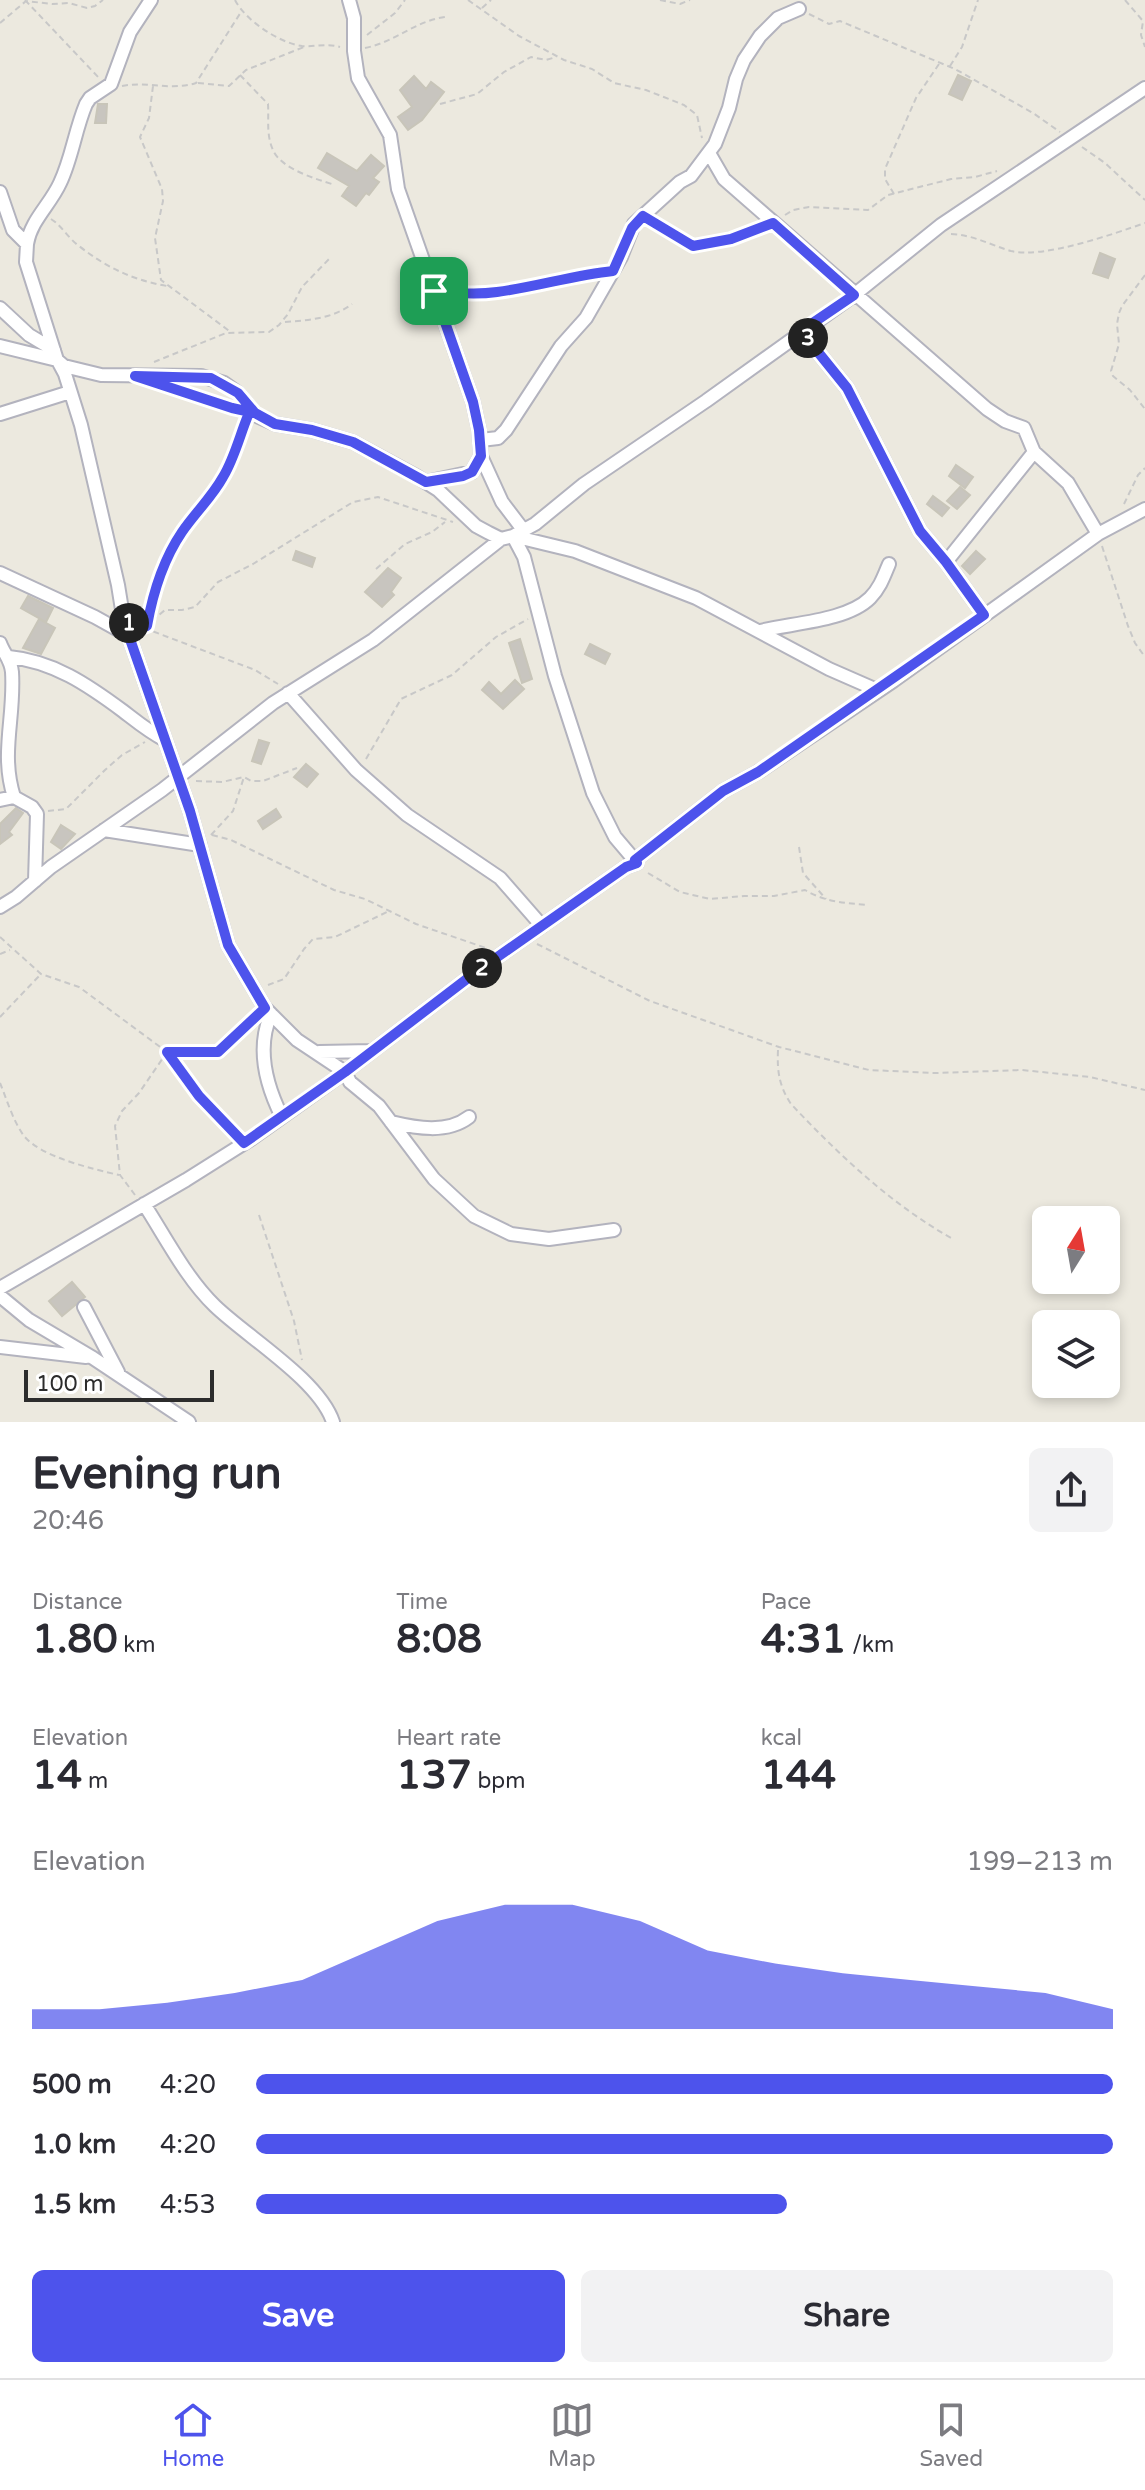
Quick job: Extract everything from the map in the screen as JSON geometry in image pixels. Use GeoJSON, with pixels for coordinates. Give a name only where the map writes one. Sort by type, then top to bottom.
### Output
{"type":"FeatureCollection","features":[{"type":"Feature","properties":{"kind":"street"},"geometry":{"type":"LineString","coordinates":[[151,0],[130,32],[112,82],[86,104],[64,173],[44,212],[30,229],[26,262],[81,425],[124,622],[161,738],[203,840],[228,945],[268,1011],[297,1040],[345,1072],[350,1082],[369,1097],[391,1122],[434,1179],[474,1216],[511,1234],[549,1239],[614,1230]]}},
{"type":"Feature","properties":{"kind":"street"},"geometry":{"type":"LineString","coordinates":[[349,0],[354,18],[358,78],[390,135],[398,189],[473,402],[481,456],[524,557],[573,738],[593,793],[615,837],[636,862]]}},
{"type":"Feature","properties":{"kind":"street"},"geometry":{"type":"LineString","coordinates":[[481,440],[498,438],[506,430],[553,357],[586,318],[613,271],[632,228],[680,182],[691,176],[709,153],[722,128],[744,60],[760,36],[778,18],[799,9]]}},
{"type":"Feature","properties":{"kind":"street"},"geometry":{"type":"LineString","coordinates":[[0,907],[288,693],[333,668],[373,640],[584,484],[854,295],[941,225],[1145,88]]}},
{"type":"Feature","properties":{"kind":"street"},"geometry":{"type":"LineString","coordinates":[[709,153],[721,176],[854,295],[987,409],[1005,421],[1024,428],[1034,452],[1068,483],[1098,534]]}},
{"type":"Feature","properties":{"kind":"street"},"geometry":{"type":"LineString","coordinates":[[0,192],[13,230],[27,244]]}},
{"type":"Feature","properties":{"kind":"street"},"geometry":{"type":"LineString","coordinates":[[0,308],[64,366],[101,375],[211,378],[238,393],[252,413],[275,424],[312,430],[353,442],[426,482],[472,522],[575,551],[696,598],[829,669],[877,690]]}},
{"type":"Feature","properties":{"kind":"street"},"geometry":{"type":"LineString","coordinates":[[801,331],[847,388],[920,531],[984,615]]}},
{"type":"Feature","properties":{"kind":"street"},"geometry":{"type":"LineString","coordinates":[[0,346],[57,357]]}},
{"type":"Feature","properties":{"kind":"street"},"geometry":{"type":"LineString","coordinates":[[0,414],[70,392]]}},
{"type":"Feature","properties":{"kind":"street"},"geometry":{"type":"LineString","coordinates":[[946,562],[1034,452]]}},
{"type":"Feature","properties":{"kind":"street"},"geometry":{"type":"LineString","coordinates":[[426,482],[472,472],[481,456]]}},
{"type":"Feature","properties":{"kind":"street"},"geometry":{"type":"LineString","coordinates":[[0,1288],[244,1143],[526,937],[636,862],[723,791],[758,772],[1098,534],[1145,509]]}},
{"type":"Feature","properties":{"kind":"street"},"geometry":{"type":"LineString","coordinates":[[760,631],[834,617],[868,601],[878,589],[889,564]]}},
{"type":"Feature","properties":{"kind":"street"},"geometry":{"type":"LineString","coordinates":[[0,589],[2,574],[131,637]]}},
{"type":"Feature","properties":{"kind":"street"},"geometry":{"type":"LineString","coordinates":[[0,643],[9,657],[12,671],[10,720],[2,761],[14,797],[32,807],[37,814],[35,881]]}},
{"type":"Feature","properties":{"kind":"street"},"geometry":{"type":"LineString","coordinates":[[9,657],[60,670],[112,702],[161,738]]}},
{"type":"Feature","properties":{"kind":"street"},"geometry":{"type":"LineString","coordinates":[[288,693],[356,770],[407,815],[500,878],[542,926]]}},
{"type":"Feature","properties":{"kind":"street"},"geometry":{"type":"LineString","coordinates":[[0,800],[14,797]]}},
{"type":"Feature","properties":{"kind":"street"},"geometry":{"type":"LineString","coordinates":[[104,830],[203,840]]}},
{"type":"Feature","properties":{"kind":"street"},"geometry":{"type":"LineString","coordinates":[[268,1011],[263,1059],[272,1098],[282,1117]]}},
{"type":"Feature","properties":{"kind":"street"},"geometry":{"type":"LineString","coordinates":[[315,1051],[334,1054],[372,1051]]}},
{"type":"Feature","properties":{"kind":"street"},"geometry":{"type":"LineString","coordinates":[[391,1122],[412,1127],[452,1127],[469,1117]]}},
{"type":"Feature","properties":{"kind":"street"},"geometry":{"type":"LineString","coordinates":[[144,1204],[195,1282],[214,1305],[321,1398],[333,1422]]}},
{"type":"Feature","properties":{"kind":"street"},"geometry":{"type":"LineString","coordinates":[[0,1296],[29,1320],[189,1422]]}},
{"type":"Feature","properties":{"kind":"street"},"geometry":{"type":"LineString","coordinates":[[84,1307],[119,1375]]}},
{"type":"Feature","properties":{"kind":"street"},"geometry":{"type":"LineString","coordinates":[[0,1347],[93,1358]]}},
{"type":"Feature","properties":{"kind":"path"},"geometry":{"type":"LineString","coordinates":[[0,23],[26,1],[69,3],[87,8],[103,0]]}},
{"type":"Feature","properties":{"kind":"path"},"geometry":{"type":"LineString","coordinates":[[235,0],[241,12],[288,42],[354,51],[385,44],[425,22],[445,17]]}},
{"type":"Feature","properties":{"kind":"path"},"geometry":{"type":"LineString","coordinates":[[354,51],[405,0]]}},
{"type":"Feature","properties":{"kind":"path"},"geometry":{"type":"LineString","coordinates":[[468,0],[519,36],[558,57],[592,69],[614,83],[646,90],[684,105],[697,115],[709,153]]}},
{"type":"Feature","properties":{"kind":"path"},"geometry":{"type":"LineString","coordinates":[[481,9],[491,0]]}},
{"type":"Feature","properties":{"kind":"path"},"geometry":{"type":"LineString","coordinates":[[660,0],[680,4],[690,0]]}},
{"type":"Feature","properties":{"kind":"path"},"geometry":{"type":"LineString","coordinates":[[949,67],[962,47],[978,0]]}},
{"type":"Feature","properties":{"kind":"path"},"geometry":{"type":"LineString","coordinates":[[1125,0],[1143,21],[1141,35],[1145,47]]}},
{"type":"Feature","properties":{"kind":"path"},"geometry":{"type":"LineString","coordinates":[[26,1],[97,77],[122,86],[175,87],[196,83],[229,86],[240,75],[305,46]]}},
{"type":"Feature","properties":{"kind":"path"},"geometry":{"type":"LineString","coordinates":[[799,9],[829,24],[840,21],[949,67],[1033,113],[1105,163],[1145,200]]}},
{"type":"Feature","properties":{"kind":"path"},"geometry":{"type":"LineString","coordinates":[[196,83],[241,12]]}},
{"type":"Feature","properties":{"kind":"path"},"geometry":{"type":"LineString","coordinates":[[440,104],[477,94],[504,72],[531,57],[546,60],[558,57]]}},
{"type":"Feature","properties":{"kind":"path"},"geometry":{"type":"LineString","coordinates":[[894,194],[885,179],[885,169],[916,98],[939,64]]}},
{"type":"Feature","properties":{"kind":"path"},"geometry":{"type":"LineString","coordinates":[[240,75],[268,104],[267,120],[273,152],[294,169],[335,185]]}},
{"type":"Feature","properties":{"kind":"path"},"geometry":{"type":"LineString","coordinates":[[153,86],[149,118],[140,137],[162,189],[155,253],[161,280],[232,333]]}},
{"type":"Feature","properties":{"kind":"path"},"geometry":{"type":"LineString","coordinates":[[643,216],[693,246],[731,239],[801,208],[868,210],[884,197],[894,194],[951,179],[1022,169]]}},
{"type":"Feature","properties":{"kind":"path"},"geometry":{"type":"LineString","coordinates":[[44,212],[79,246],[107,267],[168,287]]}},
{"type":"Feature","properties":{"kind":"path"},"geometry":{"type":"LineString","coordinates":[[953,234],[970,236],[1013,251],[1041,251],[1111,235],[1145,223]]}},
{"type":"Feature","properties":{"kind":"path"},"geometry":{"type":"LineString","coordinates":[[149,363],[226,333],[269,332],[282,322],[302,287],[330,258]]}},
{"type":"Feature","properties":{"kind":"path"},"geometry":{"type":"LineString","coordinates":[[434,291],[495,292],[550,283],[575,275],[613,271]]}},
{"type":"Feature","properties":{"kind":"path"},"geometry":{"type":"LineString","coordinates":[[1145,275],[1119,313],[1119,344],[1111,371],[1145,409]]}},
{"type":"Feature","properties":{"kind":"path"},"geometry":{"type":"LineString","coordinates":[[282,322],[323,318],[352,304]]}},
{"type":"Feature","properties":{"kind":"path"},"geometry":{"type":"LineString","coordinates":[[145,626],[166,559],[223,477],[252,413],[168,387]]}},
{"type":"Feature","properties":{"kind":"path"},"geometry":{"type":"LineString","coordinates":[[1117,523],[1123,513],[1124,501],[1145,468]]}},
{"type":"Feature","properties":{"kind":"path"},"geometry":{"type":"LineString","coordinates":[[145,626],[165,610],[195,607],[218,582],[353,502],[378,497],[446,521],[472,522]]}},
{"type":"Feature","properties":{"kind":"path"},"geometry":{"type":"LineString","coordinates":[[376,569],[405,544],[432,532],[446,521]]}},
{"type":"Feature","properties":{"kind":"path"},"geometry":{"type":"LineString","coordinates":[[1098,534],[1128,626],[1145,657]]}},
{"type":"Feature","properties":{"kind":"path"},"geometry":{"type":"LineString","coordinates":[[356,770],[371,754],[401,699],[461,670],[496,637],[539,612]]}},
{"type":"Feature","properties":{"kind":"path"},"geometry":{"type":"LineString","coordinates":[[124,622],[145,626],[255,670],[271,678],[288,693]]}},
{"type":"Feature","properties":{"kind":"path"},"geometry":{"type":"LineString","coordinates":[[32,807],[43,811],[66,809],[122,755],[161,738]]}},
{"type":"Feature","properties":{"kind":"path"},"geometry":{"type":"LineString","coordinates":[[179,776],[212,782],[244,777],[251,781],[263,781],[297,768]]}},
{"type":"Feature","properties":{"kind":"path"},"geometry":{"type":"LineString","coordinates":[[203,840],[233,811],[244,777]]}},
{"type":"Feature","properties":{"kind":"path"},"geometry":{"type":"LineString","coordinates":[[203,840],[231,840],[334,890],[365,899],[438,933],[503,954]]}},
{"type":"Feature","properties":{"kind":"path"},"geometry":{"type":"LineString","coordinates":[[799,847],[803,873],[827,901]]}},
{"type":"Feature","properties":{"kind":"path"},"geometry":{"type":"LineString","coordinates":[[636,862],[665,884],[692,896],[710,899],[774,896],[805,890],[827,901],[868,905]]}},
{"type":"Feature","properties":{"kind":"path"},"geometry":{"type":"LineString","coordinates":[[256,992],[262,986],[284,979],[313,939],[335,937],[390,911]]}},
{"type":"Feature","properties":{"kind":"path"},"geometry":{"type":"LineString","coordinates":[[0,937],[40,974],[79,987],[167,1052],[199,1096],[244,1143]]}},
{"type":"Feature","properties":{"kind":"path"},"geometry":{"type":"LineString","coordinates":[[526,937],[650,1001],[779,1047],[869,1070],[935,1073],[1022,1070],[1090,1077],[1145,1090]]}},
{"type":"Feature","properties":{"kind":"path"},"geometry":{"type":"LineString","coordinates":[[0,954],[11,950]]}},
{"type":"Feature","properties":{"kind":"path"},"geometry":{"type":"LineString","coordinates":[[0,1017],[40,974]]}},
{"type":"Feature","properties":{"kind":"path"},"geometry":{"type":"LineString","coordinates":[[167,1052],[218,1052],[268,1011]]}},
{"type":"Feature","properties":{"kind":"path"},"geometry":{"type":"LineString","coordinates":[[779,1047],[779,1077],[783,1092],[791,1104],[891,1198],[921,1221],[951,1238]]}},
{"type":"Feature","properties":{"kind":"path"},"geometry":{"type":"LineString","coordinates":[[144,1204],[120,1175],[115,1126],[122,1111],[139,1093],[167,1052]]}},
{"type":"Feature","properties":{"kind":"path"},"geometry":{"type":"LineString","coordinates":[[0,1083],[27,1140],[94,1170],[120,1175]]}},
{"type":"Feature","properties":{"kind":"path"},"geometry":{"type":"LineString","coordinates":[[259,1215],[294,1321],[306,1385]]}},
{"type":"Feature","properties":{"kind":"building"},"geometry":{"type":"Polygon","coordinates":[[[958,75],[971,81],[962,100],[949,94],[958,75]]]}},
{"type":"Feature","properties":{"kind":"building"},"geometry":{"type":"Polygon","coordinates":[[[414,76],[426,89],[431,82],[444,92],[422,120],[408,130],[398,117],[412,107],[400,90],[414,76]]]}},
{"type":"Feature","properties":{"kind":"building"},"geometry":{"type":"Polygon","coordinates":[[[98,104],[107,104],[106,123],[95,123],[98,104]]]}},
{"type":"Feature","properties":{"kind":"building"},"geometry":{"type":"Polygon","coordinates":[[[327,153],[357,171],[371,155],[384,166],[373,178],[379,182],[356,206],[342,196],[349,186],[318,168],[327,153]]]}},
{"type":"Feature","properties":{"kind":"building"},"geometry":{"type":"Polygon","coordinates":[[[1100,253],[1115,259],[1108,278],[1093,273],[1100,253]]]}},
{"type":"Feature","properties":{"kind":"building"},"geometry":{"type":"Polygon","coordinates":[[[956,465],[973,477],[965,488],[949,476],[956,465]]]}},
{"type":"Feature","properties":{"kind":"building"},"geometry":{"type":"Polygon","coordinates":[[[960,487],[970,495],[957,509],[947,501],[960,487]]]}},
{"type":"Feature","properties":{"kind":"building"},"geometry":{"type":"Polygon","coordinates":[[[933,496],[949,508],[942,516],[927,504],[933,496]]]}},
{"type":"Feature","properties":{"kind":"building"},"geometry":{"type":"Polygon","coordinates":[[[296,551],[315,558],[312,567],[293,560],[296,551]]]}},
{"type":"Feature","properties":{"kind":"building"},"geometry":{"type":"Polygon","coordinates":[[[976,551],[985,559],[970,574],[962,566],[976,551]]]}},
{"type":"Feature","properties":{"kind":"building"},"geometry":{"type":"Polygon","coordinates":[[[388,568],[401,578],[391,592],[394,595],[382,607],[365,592],[388,568]]]}},
{"type":"Feature","properties":{"kind":"building"},"geometry":{"type":"Polygon","coordinates":[[[28,596],[53,608],[46,622],[21,608],[28,596]]]}},
{"type":"Feature","properties":{"kind":"building"},"geometry":{"type":"Polygon","coordinates":[[[39,619],[55,628],[41,654],[23,648],[39,619]]]}},
{"type":"Feature","properties":{"kind":"building"},"geometry":{"type":"Polygon","coordinates":[[[520,639],[532,679],[522,683],[509,643],[520,639]]]}},
{"type":"Feature","properties":{"kind":"building"},"geometry":{"type":"Polygon","coordinates":[[[590,644],[610,654],[605,664],[585,654],[590,644]]]}},
{"type":"Feature","properties":{"kind":"building"},"geometry":{"type":"Polygon","coordinates":[[[515,680],[524,689],[503,709],[482,690],[489,682],[501,694],[515,680]]]}},
{"type":"Feature","properties":{"kind":"building"},"geometry":{"type":"Polygon","coordinates":[[[259,740],[269,743],[261,764],[252,761],[259,740]]]}},
{"type":"Feature","properties":{"kind":"building"},"geometry":{"type":"Polygon","coordinates":[[[306,764],[318,774],[307,787],[294,777],[306,764]]]}},
{"type":"Feature","properties":{"kind":"building"},"geometry":{"type":"Polygon","coordinates":[[[16,808],[23,813],[9,832],[12,835],[0,844],[0,824],[16,808]]]}},
{"type":"Feature","properties":{"kind":"building"},"geometry":{"type":"Polygon","coordinates":[[[276,809],[281,817],[263,829],[258,821],[276,809]]]}},
{"type":"Feature","properties":{"kind":"building"},"geometry":{"type":"Polygon","coordinates":[[[61,825],[75,834],[61,849],[51,842],[61,825]]]}},
{"type":"Feature","properties":{"kind":"building"},"geometry":{"type":"Polygon","coordinates":[[[72,1282],[85,1297],[62,1316],[49,1301],[72,1282]]]}},
{"type":"Feature","properties":{"kind":"route"},"geometry":{"type":"LineString","coordinates":[[434,291],[473,402],[481,440],[481,456],[477,466],[463,476],[426,482],[353,442],[312,430],[275,424],[255,413],[135,376],[211,378],[238,393],[255,413],[249,413],[223,477],[166,559],[150,606],[147,626],[124,622],[190,811],[228,945],[265,1008],[248,1020],[226,1047],[218,1052],[167,1052],[199,1096],[244,1143],[345,1072],[476,972],[626,867],[637,863],[635,860],[723,791],[758,772],[893,681],[984,615],[920,531],[847,388],[801,331],[854,295],[773,223],[731,239],[693,246],[643,216],[634,224],[613,271],[575,275],[550,283],[495,292],[434,291]]}}]}
